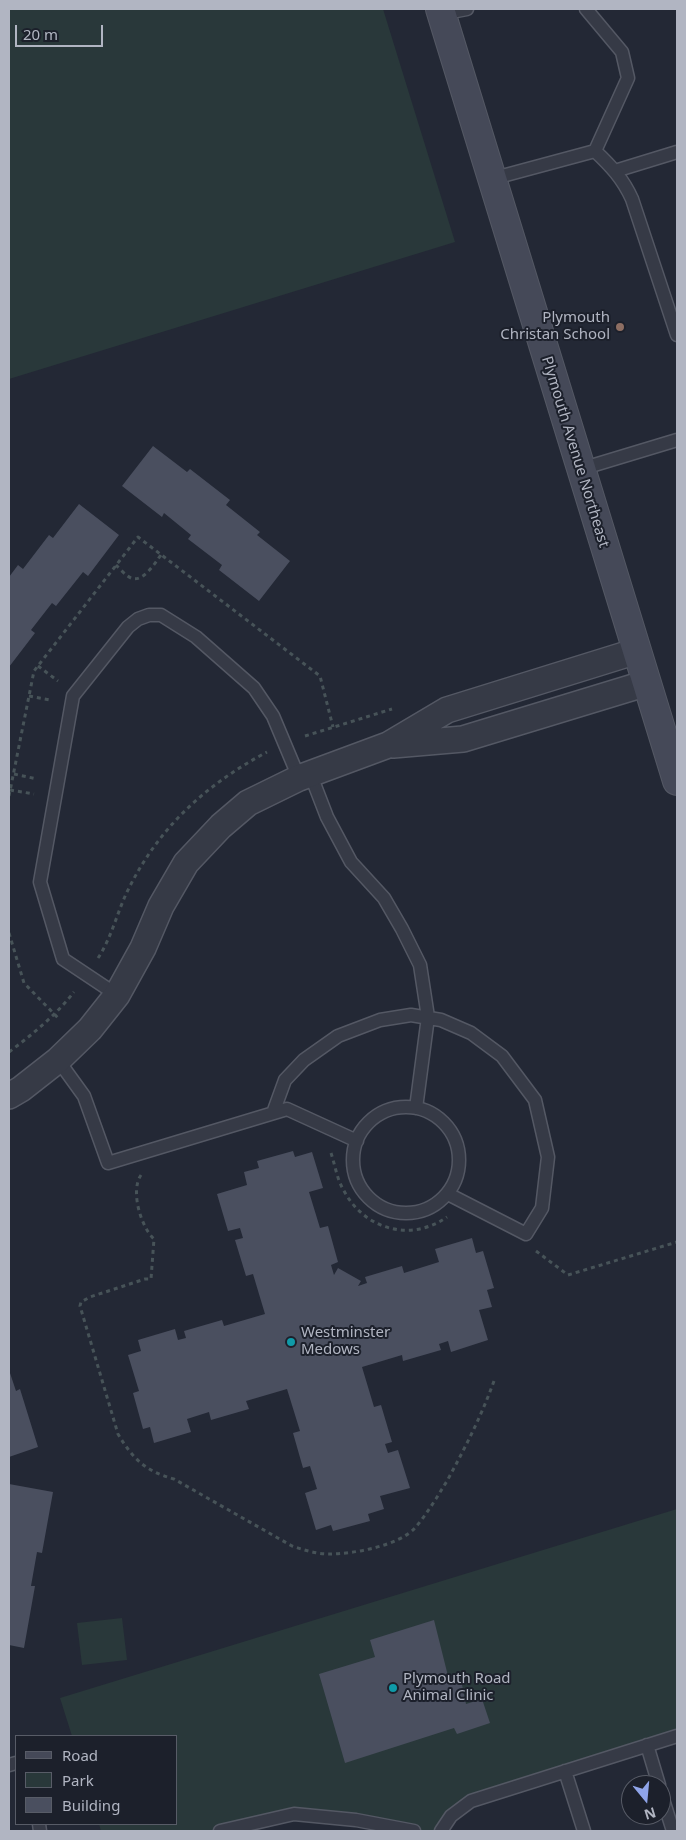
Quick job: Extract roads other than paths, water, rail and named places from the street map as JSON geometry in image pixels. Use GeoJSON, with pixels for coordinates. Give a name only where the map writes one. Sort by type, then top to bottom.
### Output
{"type":"FeatureCollection","features":[{"type":"Feature","properties":{"kind":"main road","name":"Plymouth Avenue Northeast"},"geometry":{"type":"LineString","coordinates":[[449,10],[491,179],[647,683],[672,744],[677,781]]}},
{"type":"Feature","properties":{"kind":"street"},"geometry":{"type":"LineString","coordinates":[[9,1096],[58,1060],[90,1029],[117,995],[143,948],[161,906],[186,863],[221,826],[248,803],[304,776],[388,745],[447,710],[637,651]]}},
{"type":"Feature","properties":{"kind":"street"},"geometry":{"type":"LineString","coordinates":[[388,745],[463,739],[647,683]]}},
{"type":"Feature","properties":{"kind":"lane"},"geometry":{"type":"LineString","coordinates":[[586,9],[622,52],[628,78],[595,151]]}},
{"type":"Feature","properties":{"kind":"lane"},"geometry":{"type":"LineString","coordinates":[[595,151],[616,171],[632,199],[677,335]]}},
{"type":"Feature","properties":{"kind":"lane"},"geometry":{"type":"LineString","coordinates":[[491,179],[595,151]]}},
{"type":"Feature","properties":{"kind":"lane"},"geometry":{"type":"LineString","coordinates":[[616,171],[677,152]]}},
{"type":"Feature","properties":{"kind":"lane"},"geometry":{"type":"LineString","coordinates":[[580,469],[677,440]]}},
{"type":"Feature","properties":{"kind":"lane"},"geometry":{"type":"LineString","coordinates":[[117,995],[63,959],[40,882],[73,696],[128,627],[138,619],[149,615],[161,615],[196,637],[254,688],[272,716],[351,862],[384,898],[402,929],[420,965],[428,1017],[416,1108]]}},
{"type":"Feature","properties":{"kind":"lane"},"geometry":{"type":"LineString","coordinates":[[273,1113],[285,1080],[304,1060],[338,1036],[380,1020],[411,1015],[441,1020],[471,1033],[502,1056],[535,1100],[548,1157],[542,1208],[526,1234],[448,1194]]}},
{"type":"Feature","properties":{"kind":"lane"},"geometry":{"type":"LineString","coordinates":[[58,1060],[84,1096],[108,1163],[287,1109],[357,1141]]}},
{"type":"Feature","properties":{"kind":"lane"},"geometry":{"type":"LineString","coordinates":[[397,1108],[416,1108],[433,1114],[447,1126],[456,1142],[460,1160],[457,1178],[448,1194],[436,1205],[420,1212],[404,1213],[387,1210],[373,1202],[362,1190],[355,1174],[353,1158],[357,1141],[366,1126],[380,1114],[397,1108]]}},
{"type":"Feature","properties":{"kind":"lane"},"geometry":{"type":"LineString","coordinates":[[441,1831],[451,1816],[471,1801],[677,1736]]}},
{"type":"Feature","properties":{"kind":"lane"},"geometry":{"type":"LineString","coordinates":[[647,1745],[655,1775]]}},
{"type":"Feature","properties":{"kind":"lane"},"geometry":{"type":"LineString","coordinates":[[566,1771],[584,1831]]}},
{"type":"Feature","properties":{"kind":"lane"},"geometry":{"type":"LineString","coordinates":[[220,1831],[294,1814],[358,1826],[414,1831]]}},
{"type":"Feature","properties":{"kind":"place","name":"Plymouth Christan School"},"geometry":{"type":"Point","coordinates":[620,327]}},
{"type":"Feature","properties":{"kind":"place","name":"Westminster Medows"},"geometry":{"type":"Point","coordinates":[291,1342]}},
{"type":"Feature","properties":{"kind":"place","name":"Plymouth Road Animal Clinic"},"geometry":{"type":"Point","coordinates":[393,1688]}}]}
